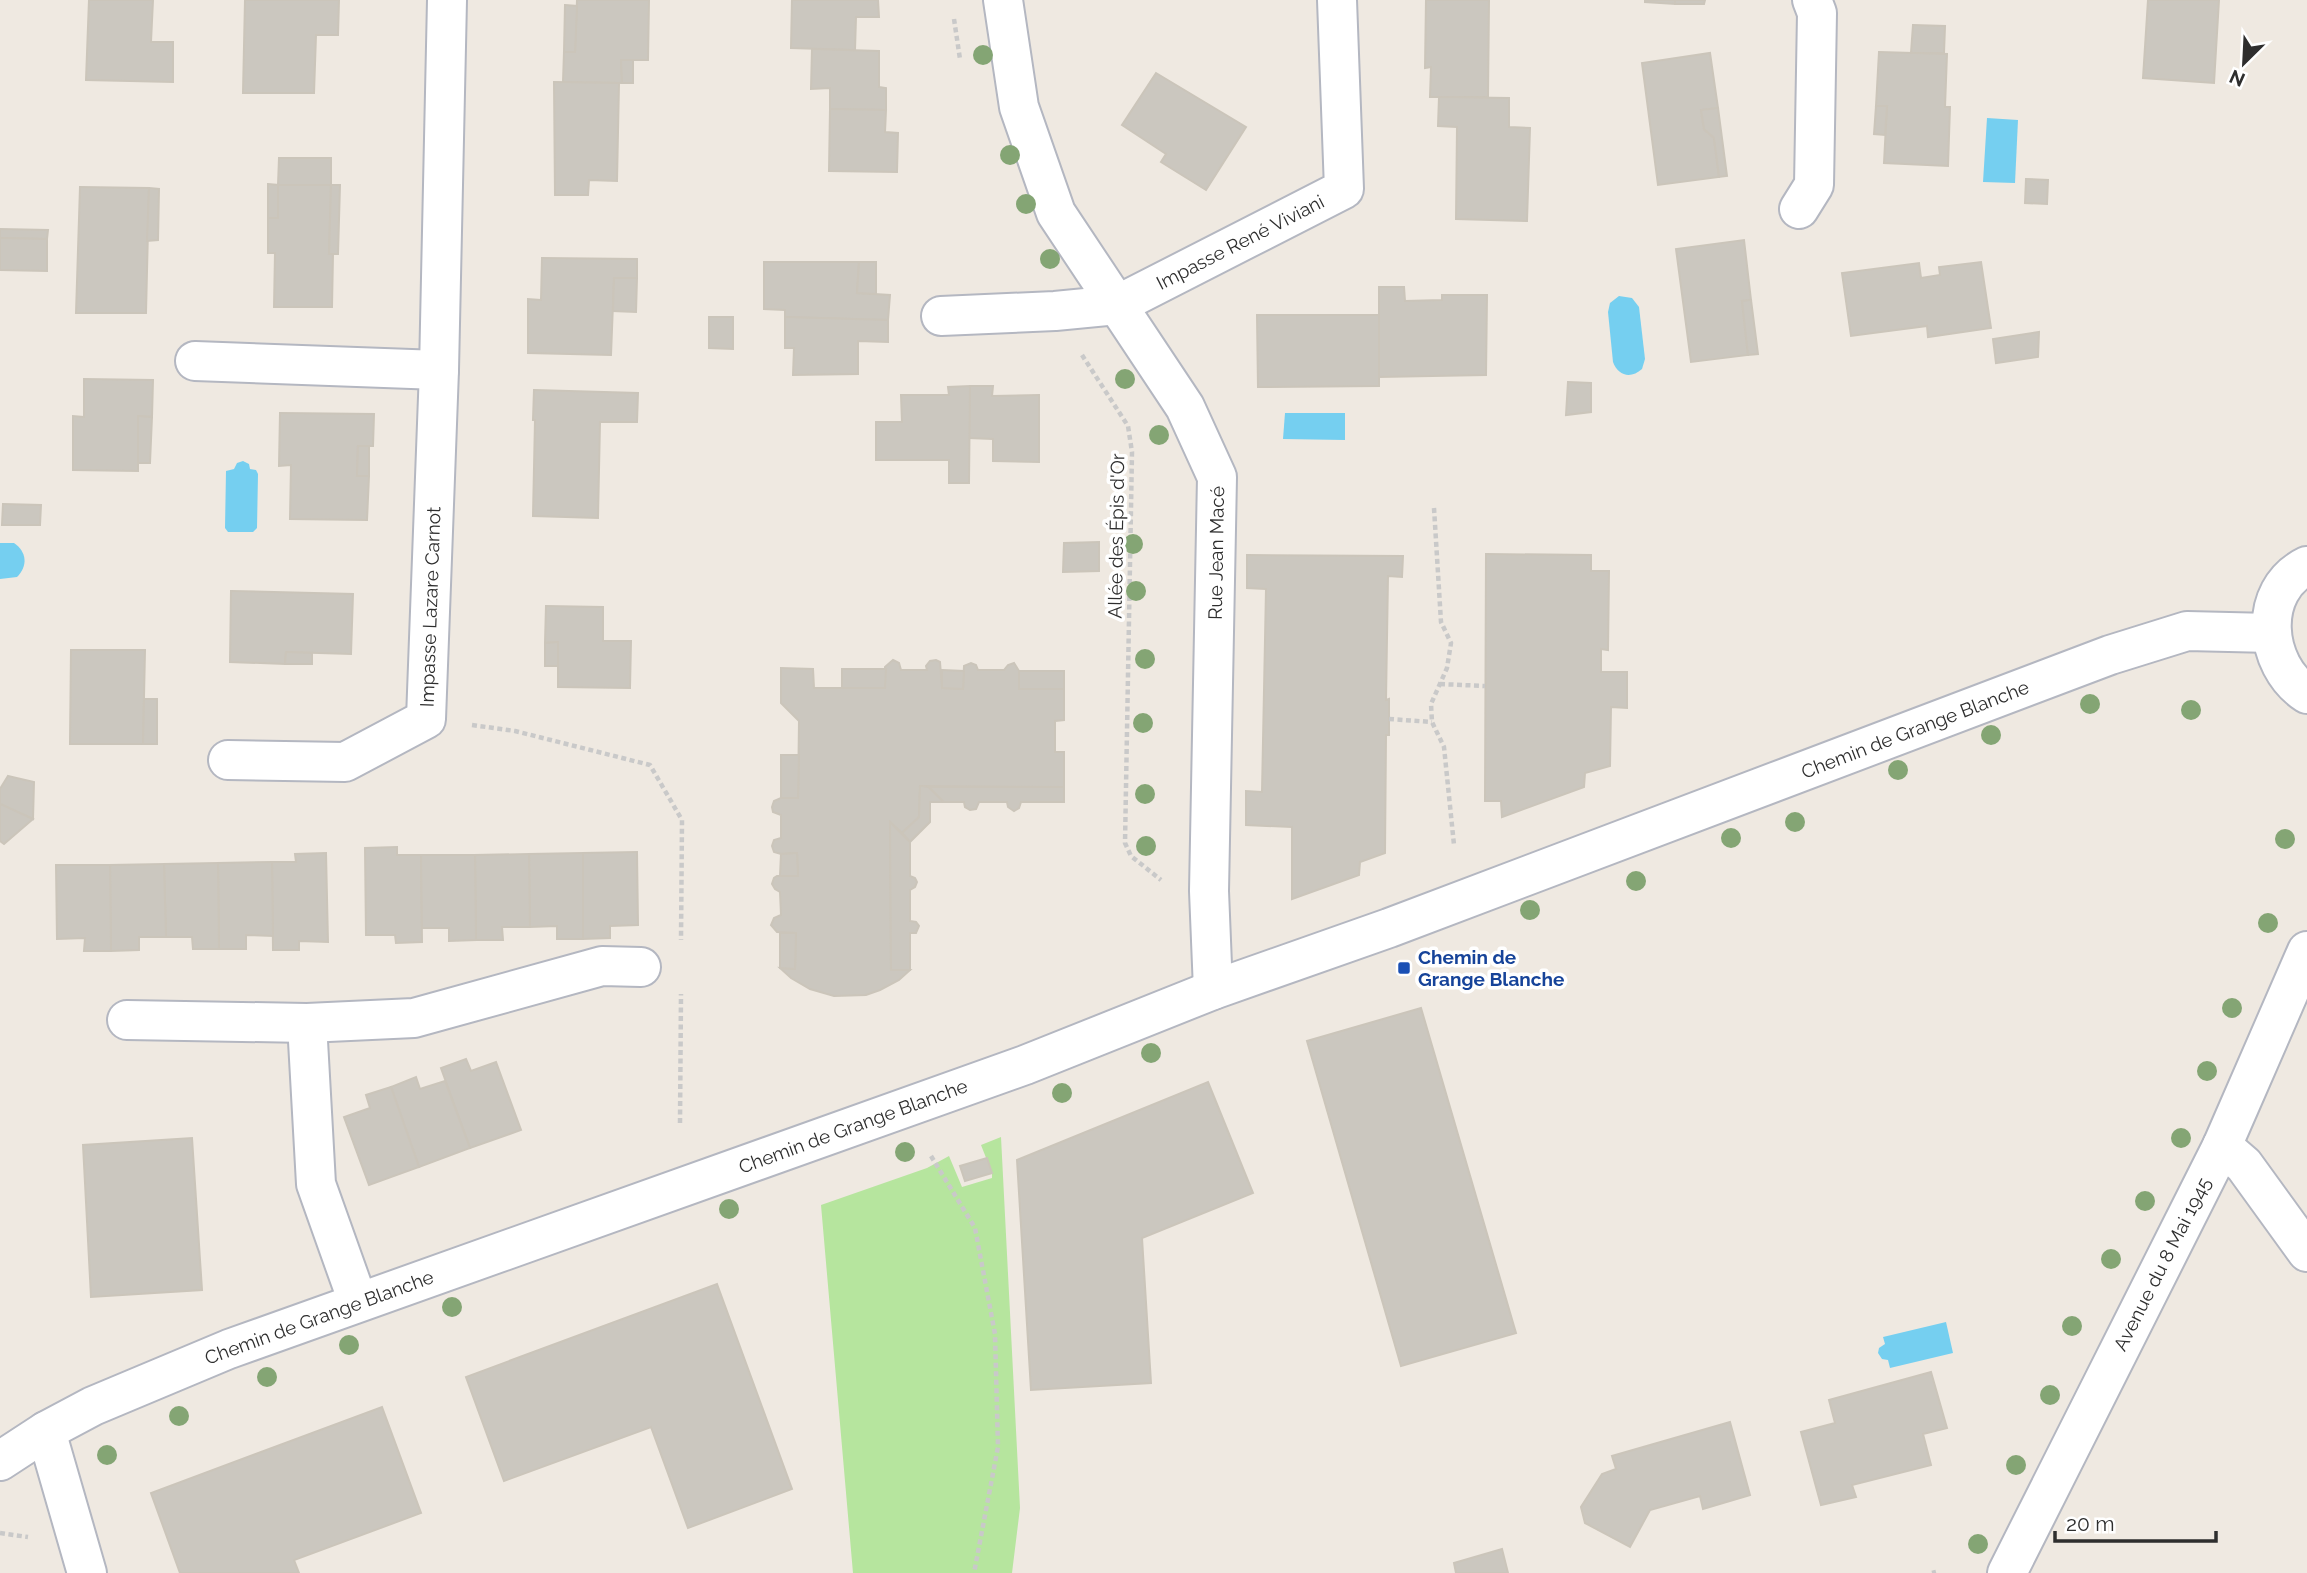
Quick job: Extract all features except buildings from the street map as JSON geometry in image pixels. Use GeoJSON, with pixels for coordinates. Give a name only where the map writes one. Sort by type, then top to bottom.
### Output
{"type":"FeatureCollection","features":[{"type":"Feature","properties":{"kind":"street","name":"Impasse Lazare Carnot"},"geometry":{"type":"LineString","coordinates":[[228,760],[345,762],[426,719],[439,370],[447,0]]}},
{"type":"Feature","properties":{"kind":"street","name":"Rue Jean Macé"},"geometry":{"type":"LineString","coordinates":[[1003,0],[1019,107],[1056,213],[1185,407],[1217,477],[1209,891],[1213,990]]}},
{"type":"Feature","properties":{"kind":"street","name":"Impasse René Viviani"},"geometry":{"type":"LineString","coordinates":[[1117,305],[1344,189],[1337,0]]}},
{"type":"Feature","properties":{"kind":"street"},"geometry":{"type":"LineString","coordinates":[[1799,209],[1814,185],[1817,13],[1812,0]]}},
{"type":"Feature","properties":{"kind":"street"},"geometry":{"type":"LineString","coordinates":[[941,316],[1055,311],[1117,305]]}},
{"type":"Feature","properties":{"kind":"street"},"geometry":{"type":"LineString","coordinates":[[195,361],[439,370]]}},
{"type":"Feature","properties":{"kind":"street"},"geometry":{"type":"LineString","coordinates":[[2307,566],[2284,586],[2273,609],[2271,633],[2276,656],[2287,677],[2307,694]]}},
{"type":"Feature","properties":{"kind":"street","name":"Chemin de Grange Blanche"},"geometry":{"type":"LineString","coordinates":[[0,1461],[46,1431],[93,1406],[229,1349],[1025,1065],[1213,990],[1415,919],[2110,655],[2188,631],[2271,633]]}},
{"type":"Feature","properties":{"kind":"street","name":"Avenue du 8 Mai 1945"},"geometry":{"type":"LineString","coordinates":[[2007,1573],[2222,1146],[2307,951]]}},
{"type":"Feature","properties":{"kind":"street"},"geometry":{"type":"LineString","coordinates":[[127,1020],[307,1023],[414,1018],[602,966],[641,967]]}},
{"type":"Feature","properties":{"kind":"street"},"geometry":{"type":"LineString","coordinates":[[307,1023],[316,1184],[358,1302]]}},
{"type":"Feature","properties":{"kind":"street"},"geometry":{"type":"LineString","coordinates":[[2222,1146],[2244,1165],[2307,1252]]}},
{"type":"Feature","properties":{"kind":"street"},"geometry":{"type":"LineString","coordinates":[[46,1431],[87,1573]]}},
{"type":"Feature","properties":{"kind":"path"},"geometry":{"type":"LineString","coordinates":[[954,12],[960,60]]}},
{"type":"Feature","properties":{"kind":"path","name":"Allée des Épis d'Or"},"geometry":{"type":"LineString","coordinates":[[1055,311],[1128,426],[1132,452],[1125,843],[1131,856],[1170,886],[1209,891]]}},
{"type":"Feature","properties":{"kind":"path"},"geometry":{"type":"LineString","coordinates":[[1434,508],[1441,622],[1451,643],[1447,668],[1432,704],[1432,722],[1444,747],[1454,845]]}},
{"type":"Feature","properties":{"kind":"path"},"geometry":{"type":"LineString","coordinates":[[1440,684],[1485,686]]}},
{"type":"Feature","properties":{"kind":"path"},"geometry":{"type":"LineString","coordinates":[[426,719],[515,731],[650,765],[682,820],[681,944]]}},
{"type":"Feature","properties":{"kind":"path"},"geometry":{"type":"LineString","coordinates":[[1389,719],[1432,722]]}},
{"type":"Feature","properties":{"kind":"path"},"geometry":{"type":"LineString","coordinates":[[680,1123],[681,985]]}},
{"type":"Feature","properties":{"kind":"path"},"geometry":{"type":"LineString","coordinates":[[931,1156],[975,1228],[995,1334],[998,1447],[974,1573]]}},
{"type":"Feature","properties":{"kind":"green space"},"geometry":{"type":"Polygon","coordinates":[[[1001,1137],[1020,1508],[1012,1573],[853,1573],[821,1205],[927,1168],[949,1156],[962,1187],[992,1178],[981,1145],[1001,1137]]]}},
{"type":"Feature","properties":{"kind":"water"},"geometry":{"type":"Polygon","coordinates":[[[1987,118],[2018,120],[2015,183],[1983,182],[1987,118]]]}},
{"type":"Feature","properties":{"kind":"water"},"geometry":{"type":"Polygon","coordinates":[[[1619,296],[1632,298],[1639,307],[1645,359],[1642,369],[1629,375],[1621,373],[1613,362],[1608,312],[1610,303],[1619,296]]]}},
{"type":"Feature","properties":{"kind":"water"},"geometry":{"type":"Polygon","coordinates":[[[1285,413],[1345,413],[1345,440],[1283,439],[1285,413]]]}},
{"type":"Feature","properties":{"kind":"water"},"geometry":{"type":"Polygon","coordinates":[[[243,461],[258,474],[257,528],[253,532],[228,532],[225,528],[226,471],[234,469],[237,463],[243,461]]]}},
{"type":"Feature","properties":{"kind":"water"},"geometry":{"type":"Polygon","coordinates":[[[0,543],[14,543],[24,555],[23,568],[17,577],[0,579],[0,543]]]}},
{"type":"Feature","properties":{"kind":"water"},"geometry":{"type":"Polygon","coordinates":[[[1946,1322],[1953,1353],[1890,1368],[1888,1360],[1882,1359],[1878,1353],[1879,1348],[1885,1344],[1883,1337],[1946,1322]]]}},
{"type":"Feature","properties":{"kind":"place","name":"Chemin de Grange Blanche"},"geometry":{"type":"Point","coordinates":[1404,968]}}]}
